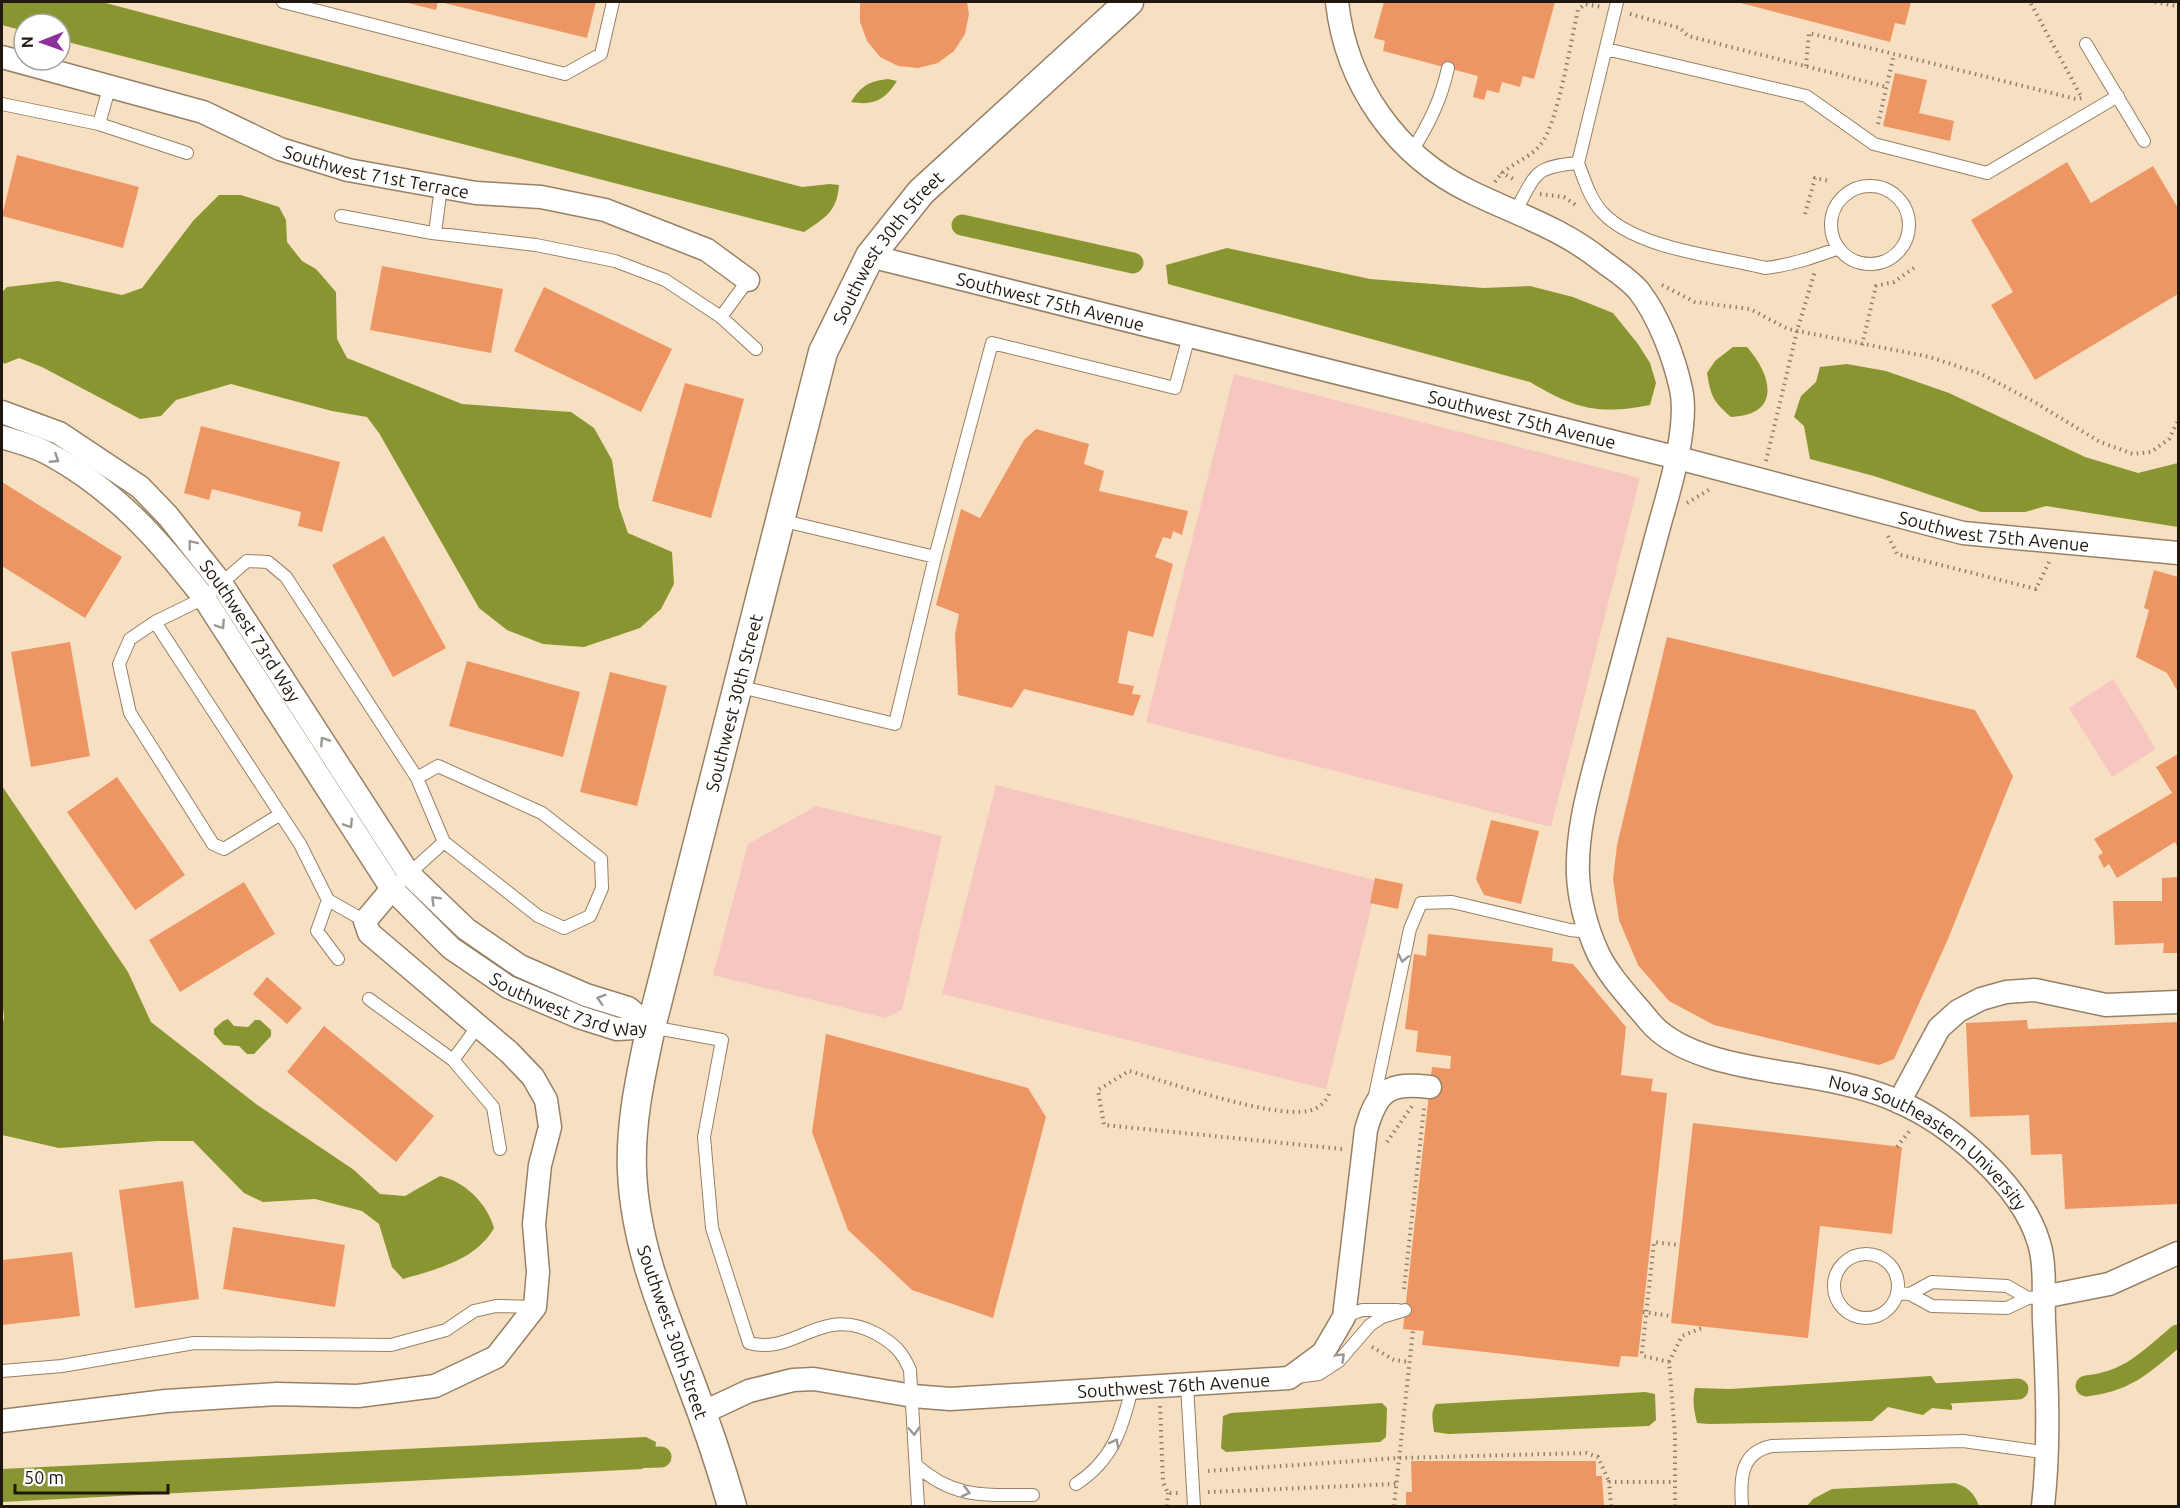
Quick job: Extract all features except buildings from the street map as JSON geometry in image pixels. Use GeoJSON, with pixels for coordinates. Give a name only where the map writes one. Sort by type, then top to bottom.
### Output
{"type":"FeatureCollection","features":[{"type":"Feature","properties":{"kind":"street","name":"Southwest 30th Street"},"geometry":{"type":"LineString","coordinates":[[732,1506],[702,1413],[651,1275],[636,1209],[632,1169],[634,1122],[651,1027],[823,352],[870,256],[921,192],[1128,2]]}},
{"type":"Feature","properties":{"kind":"street","name":"Nova Southeastern University"},"geometry":{"type":"LineString","coordinates":[[1337,2],[1341,32],[1358,80],[1378,116],[1412,151],[1442,177],[1476,195],[1516,210],[1581,243],[1637,288],[1662,331],[1683,393],[1678,458],[1587,798],[1579,840],[1578,880],[1590,932],[1599,956],[1654,1028],[1694,1052],[1742,1066],[1859,1088],[1899,1102],[1943,1127],[1988,1165],[2021,1204],[2040,1244],[2035,1297],[2049,1453],[2043,1506]]}},
{"type":"Feature","properties":{"kind":"street","name":"Southwest 71st Terrace"},"geometry":{"type":"LineString","coordinates":[[2,57],[203,112],[280,149],[348,170],[476,193],[541,197],[605,210],[663,230],[707,250],[748,280]]}},
{"type":"Feature","properties":{"kind":"street","name":"Southwest 75th Avenue"},"geometry":{"type":"LineString","coordinates":[[870,256],[1678,458],[1963,533],[2178,553]]}},
{"type":"Feature","properties":{"kind":"street","name":"Southwest 73rd Way"},"geometry":{"type":"LineString","coordinates":[[2,412],[59,433],[140,487],[190,542],[221,583],[409,874],[466,929],[520,966],[586,995],[628,1008],[651,1027]]}},
{"type":"Feature","properties":{"kind":"street","name":"Southwest 73rd Way"},"geometry":{"type":"LineString","coordinates":[[2,437],[49,454],[123,504],[172,557],[204,598],[392,890],[451,948],[508,987],[579,1017],[617,1029],[651,1027]]}},
{"type":"Feature","properties":{"kind":"street"},"geometry":{"type":"LineString","coordinates":[[2,1421],[166,1401],[277,1394],[358,1396],[435,1386],[496,1358],[535,1307],[538,1272],[534,1224],[540,1165],[550,1127],[546,1100],[533,1077],[478,1026],[369,933],[365,921],[392,890]]}},
{"type":"Feature","properties":{"kind":"street"},"geometry":{"type":"LineString","coordinates":[[1899,1102],[1940,1028],[1958,1011],[1981,999],[2006,992],[2035,990],[2106,1005],[2178,1002]]}},
{"type":"Feature","properties":{"kind":"street"},"geometry":{"type":"LineString","coordinates":[[1373,1104],[1387,1090],[1403,1084],[1430,1087]]}},
{"type":"Feature","properties":{"kind":"street","name":"Southwest 76th Avenue"},"geometry":{"type":"LineString","coordinates":[[702,1413],[748,1391],[793,1380],[814,1379],[913,1396],[950,1399],[1289,1378],[1323,1353],[1344,1317],[1366,1130],[1373,1104]]}},
{"type":"Feature","properties":{"kind":"street"},"geometry":{"type":"LineString","coordinates":[[2035,1297],[2068,1294],[2109,1284],[2178,1253]]}},
{"type":"Feature","properties":{"kind":"lane"},"geometry":{"type":"LineString","coordinates":[[283,2],[565,74],[601,54],[613,2]]}},
{"type":"Feature","properties":{"kind":"lane"},"geometry":{"type":"LineString","coordinates":[[1616,6],[1578,163],[1585,183],[1601,211],[1625,231],[1646,240],[1765,268],[1813,259],[1839,248]]}},
{"type":"Feature","properties":{"kind":"lane"},"geometry":{"type":"LineString","coordinates":[[2086,44],[2144,141]]}},
{"type":"Feature","properties":{"kind":"lane"},"geometry":{"type":"LineString","coordinates":[[1606,49],[1806,96],[1874,144],[1987,173],[2118,96]]}},
{"type":"Feature","properties":{"kind":"lane"},"geometry":{"type":"LineString","coordinates":[[1412,151],[1432,121],[1442,96],[1448,68]]}},
{"type":"Feature","properties":{"kind":"lane"},"geometry":{"type":"LineString","coordinates":[[99,124],[110,85]]}},
{"type":"Feature","properties":{"kind":"lane"},"geometry":{"type":"LineString","coordinates":[[2,104],[99,124],[187,153]]}},
{"type":"Feature","properties":{"kind":"lane"},"geometry":{"type":"LineString","coordinates":[[1516,210],[1537,173],[1557,165],[1578,163]]}},
{"type":"Feature","properties":{"kind":"lane"},"geometry":{"type":"LineString","coordinates":[[435,233],[441,187]]}},
{"type":"Feature","properties":{"kind":"lane"},"geometry":{"type":"LineString","coordinates":[[1862,187],[1881,188],[1897,197],[1905,207],[1909,220],[1908,233],[1895,255],[1884,261],[1859,262],[1839,248],[1831,224],[1840,200],[1850,191],[1862,187]]}},
{"type":"Feature","properties":{"kind":"lane"},"geometry":{"type":"LineString","coordinates":[[341,216],[435,233],[536,245],[615,261],[665,280],[721,317],[756,349]]}},
{"type":"Feature","properties":{"kind":"lane"},"geometry":{"type":"LineString","coordinates":[[721,317],[748,280]]}},
{"type":"Feature","properties":{"kind":"lane"},"geometry":{"type":"LineString","coordinates":[[737,686],[896,724],[935,557],[992,343],[1175,388],[1189,336]]}},
{"type":"Feature","properties":{"kind":"lane"},"geometry":{"type":"LineString","coordinates":[[780,520],[935,557]]}},
{"type":"Feature","properties":{"kind":"lane"},"geometry":{"type":"LineString","coordinates":[[279,815],[224,849],[213,844],[130,713],[119,664],[130,639],[155,622],[204,598],[247,561],[268,562],[286,577],[417,778],[444,842],[538,916],[564,928],[590,915],[602,888],[602,859],[542,813],[438,766],[417,778]]}},
{"type":"Feature","properties":{"kind":"lane"},"geometry":{"type":"LineString","coordinates":[[155,622],[300,844],[328,900],[365,921]]}},
{"type":"Feature","properties":{"kind":"lane"},"geometry":{"type":"LineString","coordinates":[[392,890],[444,842]]}},
{"type":"Feature","properties":{"kind":"lane"},"geometry":{"type":"LineString","coordinates":[[328,900],[317,931],[338,959]]}},
{"type":"Feature","properties":{"kind":"lane"},"geometry":{"type":"LineString","coordinates":[[1373,1104],[1410,928],[1421,903],[1452,902],[1570,930],[1590,932]]}},
{"type":"Feature","properties":{"kind":"lane"},"geometry":{"type":"LineString","coordinates":[[369,999],[453,1060],[493,1107],[500,1149]]}},
{"type":"Feature","properties":{"kind":"lane"},"geometry":{"type":"LineString","coordinates":[[453,1060],[478,1026]]}},
{"type":"Feature","properties":{"kind":"lane"},"geometry":{"type":"LineString","coordinates":[[651,1027],[722,1040],[704,1137],[712,1228],[749,1343],[765,1347],[829,1324],[853,1324],[874,1332],[901,1350],[910,1370],[913,1396],[918,1506]]}},
{"type":"Feature","properties":{"kind":"lane"},"geometry":{"type":"LineString","coordinates":[[2035,1297],[2007,1286],[1932,1282],[1904,1293],[1884,1314],[1863,1318],[1843,1309],[1837,1300],[1835,1278],[1846,1261],[1855,1256],[1875,1255],[1892,1266],[1904,1293],[1932,1306],[2007,1308],[2035,1297]]}},
{"type":"Feature","properties":{"kind":"lane"},"geometry":{"type":"LineString","coordinates":[[1966,1307],[1968,1284]]}},
{"type":"Feature","properties":{"kind":"lane"},"geometry":{"type":"LineString","coordinates":[[2,1371],[62,1366],[194,1343],[391,1345],[446,1330],[474,1311],[496,1305],[535,1307]]}},
{"type":"Feature","properties":{"kind":"lane"},"geometry":{"type":"LineString","coordinates":[[1289,1378],[1319,1374],[1339,1360],[1370,1325],[1382,1317],[1405,1310],[1381,1308],[1362,1310],[1344,1317]]}},
{"type":"Feature","properties":{"kind":"lane"},"geometry":{"type":"LineString","coordinates":[[1187,1385],[1194,1506]]}},
{"type":"Feature","properties":{"kind":"lane"},"geometry":{"type":"LineString","coordinates":[[1076,1484],[1101,1465],[1114,1446],[1132,1388]]}},
{"type":"Feature","properties":{"kind":"lane"},"geometry":{"type":"LineString","coordinates":[[1742,1506],[1742,1472],[1747,1461],[1761,1448],[1772,1446],[1963,1441],[2049,1453]]}},
{"type":"Feature","properties":{"kind":"lane"},"geometry":{"type":"LineString","coordinates":[[916,1465],[939,1484],[972,1495],[1033,1495]]}},
{"type":"Feature","properties":{"kind":"path"},"geometry":{"type":"LineString","coordinates":[[1806,66],[1809,33],[2076,99],[2082,98],[2030,2]]}},
{"type":"Feature","properties":{"kind":"path"},"geometry":{"type":"LineString","coordinates":[[2155,2],[2178,5]]}},
{"type":"Feature","properties":{"kind":"path"},"geometry":{"type":"LineString","coordinates":[[1491,187],[1501,172],[1540,146],[1550,128],[1578,10],[1585,4],[1616,6],[1680,28],[1688,36],[1887,87]]}},
{"type":"Feature","properties":{"kind":"path"},"geometry":{"type":"LineString","coordinates":[[1878,124],[1894,54]]}},
{"type":"Feature","properties":{"kind":"path"},"geometry":{"type":"LineString","coordinates":[[1806,214],[1815,178],[1830,181]]}},
{"type":"Feature","properties":{"kind":"path"},"geometry":{"type":"LineString","coordinates":[[1761,480],[1797,331],[1815,271],[1813,259]]}},
{"type":"Feature","properties":{"kind":"path"},"geometry":{"type":"LineString","coordinates":[[1862,345],[1876,286],[1894,282],[1915,267]]}},
{"type":"Feature","properties":{"kind":"path"},"geometry":{"type":"LineString","coordinates":[[1797,331],[1930,357],[1981,374],[2100,441],[2133,454],[2151,452],[2169,439],[2178,421]]}},
{"type":"Feature","properties":{"kind":"path"},"geometry":{"type":"LineString","coordinates":[[1682,506],[1715,486]]}},
{"type":"Feature","properties":{"kind":"path"},"geometry":{"type":"LineString","coordinates":[[1897,536],[1887,533],[1897,554],[2036,589],[2049,562]]}},
{"type":"Feature","properties":{"kind":"path"},"geometry":{"type":"LineString","coordinates":[[2038,561],[2061,563]]}},
{"type":"Feature","properties":{"kind":"path"},"geometry":{"type":"LineString","coordinates":[[1329,1094],[1326,1101],[1314,1109],[1278,1110],[1130,1071],[1098,1090],[1104,1125],[1324,1149],[1353,1149]]}},
{"type":"Feature","properties":{"kind":"path"},"geometry":{"type":"LineString","coordinates":[[1384,1147],[1412,1106],[1425,1104],[1404,1289]]}},
{"type":"Feature","properties":{"kind":"path"},"geometry":{"type":"LineString","coordinates":[[1897,1146],[1913,1126]]}},
{"type":"Feature","properties":{"kind":"path"},"geometry":{"type":"LineString","coordinates":[[1669,1362],[1643,1356],[1645,1312],[1654,1242],[1679,1245]]}},
{"type":"Feature","properties":{"kind":"path"},"geometry":{"type":"LineString","coordinates":[[1645,1312],[1671,1316]]}},
{"type":"Feature","properties":{"kind":"path"},"geometry":{"type":"LineString","coordinates":[[1675,1506],[1675,1436],[1669,1362],[1682,1336],[1704,1327]]}},
{"type":"Feature","properties":{"kind":"path"},"geometry":{"type":"LineString","coordinates":[[1394,1506],[1413,1330]]}},
{"type":"Feature","properties":{"kind":"path"},"geometry":{"type":"LineString","coordinates":[[1365,1341],[1385,1356],[1410,1362]]}},
{"type":"Feature","properties":{"kind":"path"},"geometry":{"type":"LineString","coordinates":[[1160,1406],[1163,1482],[1168,1493],[1167,1506]]}},
{"type":"Feature","properties":{"kind":"path"},"geometry":{"type":"LineString","coordinates":[[1206,1471],[1399,1458],[1593,1454],[1602,1464],[1609,1482],[1611,1506]]}},
{"type":"Feature","properties":{"kind":"path"},"geometry":{"type":"LineString","coordinates":[[1609,1482],[1675,1482]]}},
{"type":"Feature","properties":{"kind":"path"},"geometry":{"type":"LineString","coordinates":[[1207,1492],[1396,1484]]}},
{"type":"Feature","properties":{"kind":"path"},"geometry":{"type":"LineString","coordinates":[[1168,1493],[1184,1493]]}},
{"type":"Feature","properties":{"kind":"shaded area"},"geometry":{"type":"Polygon","coordinates":[[[2,2],[102,2],[802,187],[839,185],[838,194],[829,213],[804,232],[72,43],[72,12],[12,12],[12,28],[2,25],[2,2]]]}},
{"type":"Feature","properties":{"kind":"shaded area"},"geometry":{"type":"Polygon","coordinates":[[[888,79],[897,81],[883,97],[866,103],[851,102],[866,85],[888,79]]]}},
{"type":"Feature","properties":{"kind":"shaded area"},"geometry":{"type":"Polygon","coordinates":[[[219,195],[241,195],[279,207],[286,220],[287,242],[302,261],[316,269],[336,292],[337,339],[347,358],[462,404],[571,412],[594,428],[612,460],[619,507],[628,533],[672,552],[674,584],[661,609],[640,628],[584,647],[543,644],[507,630],[479,608],[379,433],[367,417],[332,411],[231,384],[176,400],[161,416],[140,419],[42,367],[19,358],[4,364],[2,360],[2,292],[7,287],[58,281],[122,295],[142,288],[193,221],[219,195]]]}},
{"type":"Feature","properties":{"kind":"shaded area"},"geometry":{"type":"Polygon","coordinates":[[[1227,248],[1370,279],[1483,288],[1530,286],[1573,297],[1613,313],[1638,344],[1650,363],[1656,383],[1650,405],[1601,409],[1574,404],[1530,382],[1168,284],[1166,265],[1227,248]]]}},
{"type":"Feature","properties":{"kind":"shaded area"},"geometry":{"type":"Polygon","coordinates":[[[1733,347],[1747,347],[1756,358],[1762,369],[1768,392],[1759,409],[1747,415],[1731,417],[1714,398],[1707,373],[1715,361],[1733,347]]]}},
{"type":"Feature","properties":{"kind":"shaded area"},"geometry":{"type":"Polygon","coordinates":[[[1847,364],[1886,371],[1949,393],[2085,457],[2138,473],[2178,463],[2178,527],[2046,506],[2025,512],[1981,512],[1874,476],[1810,459],[1804,426],[1794,417],[1801,396],[1816,382],[1820,367],[1847,364]]]}},
{"type":"Feature","properties":{"kind":"shaded area"},"geometry":{"type":"Polygon","coordinates":[[[1234,374],[1640,478],[1551,827],[1146,722],[1234,374]]]}},
{"type":"Feature","properties":{"kind":"shaded area"},"geometry":{"type":"Polygon","coordinates":[[[2113,679],[2156,749],[2112,777],[2069,708],[2113,679]]]}},
{"type":"Feature","properties":{"kind":"shaded area"},"geometry":{"type":"Polygon","coordinates":[[[996,785],[1378,881],[1326,1089],[942,994],[996,785]]]}},
{"type":"Feature","properties":{"kind":"shaded area"},"geometry":{"type":"Polygon","coordinates":[[[2,786],[128,972],[151,1022],[256,1104],[354,1170],[380,1194],[405,1196],[440,1176],[466,1188],[480,1202],[491,1219],[494,1228],[486,1239],[466,1256],[454,1262],[403,1279],[392,1267],[379,1224],[362,1211],[315,1199],[263,1202],[244,1193],[193,1141],[157,1141],[59,1148],[2,1135],[2,1028],[4,1017],[2,997],[2,786]]]}},
{"type":"Feature","properties":{"kind":"shaded area"},"geometry":{"type":"Polygon","coordinates":[[[816,806],[942,836],[902,1010],[885,1018],[713,975],[748,844],[816,806]]]}},
{"type":"Feature","properties":{"kind":"shaded area"},"geometry":{"type":"Polygon","coordinates":[[[228,1019],[234,1026],[248,1027],[255,1020],[260,1020],[271,1030],[271,1036],[254,1054],[247,1054],[239,1046],[224,1045],[214,1034],[214,1029],[228,1019]]]}},
{"type":"Feature","properties":{"kind":"shaded area"},"geometry":{"type":"Polygon","coordinates":[[[1931,1376],[1952,1406],[1952,1410],[1932,1408],[1923,1415],[1888,1407],[1872,1421],[1709,1424],[1697,1423],[1694,1410],[1695,1388],[1730,1389],[1931,1376]]]}},
{"type":"Feature","properties":{"kind":"shaded area"},"geometry":{"type":"Polygon","coordinates":[[[1645,1392],[1655,1394],[1656,1420],[1649,1426],[1449,1434],[1434,1432],[1432,1414],[1436,1404],[1645,1392]]]}},
{"type":"Feature","properties":{"kind":"shaded area"},"geometry":{"type":"Polygon","coordinates":[[[1382,1403],[1387,1408],[1386,1437],[1380,1442],[1226,1452],[1221,1448],[1223,1416],[1231,1413],[1382,1403]]]}},
{"type":"Feature","properties":{"kind":"shaded area"},"geometry":{"type":"Polygon","coordinates":[[[646,1437],[656,1442],[654,1461],[642,1469],[2,1502],[2,1469],[646,1437]]]}},
{"type":"Feature","properties":{"kind":"shaded area"},"geometry":{"type":"Polygon","coordinates":[[[1955,1483],[1970,1492],[1979,1506],[1807,1506],[1813,1499],[1832,1489],[1955,1483]]]}},
{"type":"Feature","properties":{"kind":"waterway"},"geometry":{"type":"LineString","coordinates":[[962,225],[1133,263]]}},
{"type":"Feature","properties":{"kind":"waterway"},"geometry":{"type":"LineString","coordinates":[[2086,1386],[2114,1380],[2136,1369],[2178,1335]]}},
{"type":"Feature","properties":{"kind":"waterway"},"geometry":{"type":"LineString","coordinates":[[1916,1395],[2018,1389]]}},
{"type":"Feature","properties":{"kind":"waterway"},"geometry":{"type":"LineString","coordinates":[[625,1458],[661,1457]]}}]}
